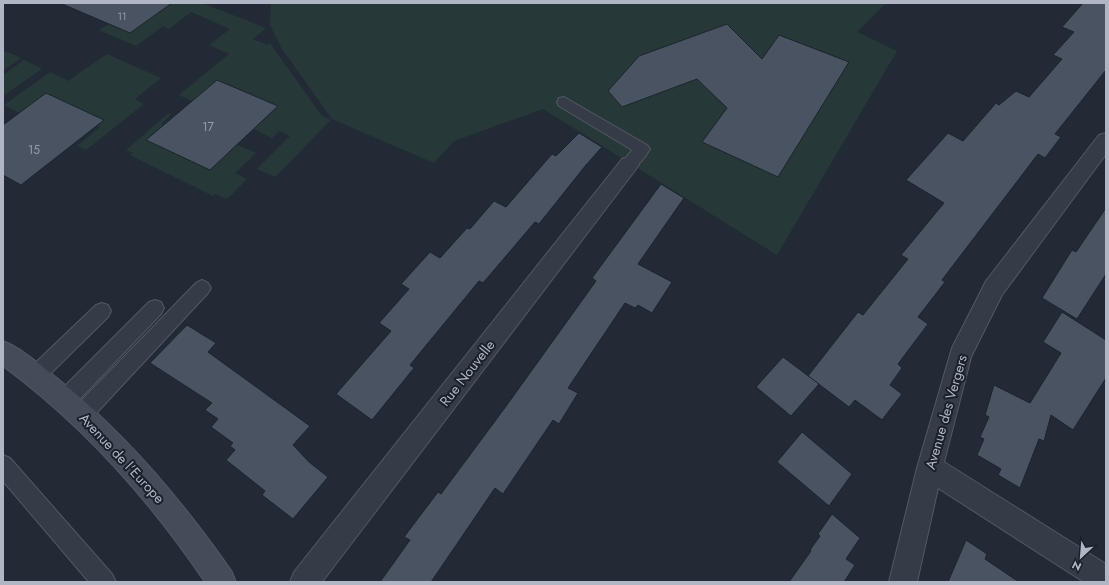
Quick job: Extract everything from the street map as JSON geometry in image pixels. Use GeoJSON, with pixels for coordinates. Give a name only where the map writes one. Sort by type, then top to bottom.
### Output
{"type":"FeatureCollection","features":[{"type":"Feature","properties":{"kind":"street","name":"Avenue des Vergers"},"geometry":{"type":"LineString","coordinates":[[903,582],[930,468],[960,356],[994,288],[1106,140]]}},
{"type":"Feature","properties":{"kind":"street","name":"Rue Nouvelle"},"geometry":{"type":"LineString","coordinates":[[304,582],[630,164]]}},
{"type":"Feature","properties":{"kind":"street","name":"Avenue de l'Europe"},"geometry":{"type":"LineString","coordinates":[[3,352],[36,374],[74,406],[157,495],[194,539],[222,582]]}},
{"type":"Feature","properties":{"kind":"street"},"geometry":{"type":"LineString","coordinates":[[930,468],[1106,580]]}},
{"type":"Feature","properties":{"kind":"lane"},"geometry":{"type":"LineString","coordinates":[[564,102],[642,149],[630,164]]}},
{"type":"Feature","properties":{"kind":"lane"},"geometry":{"type":"LineString","coordinates":[[74,406],[202,288]]}},
{"type":"Feature","properties":{"kind":"lane"},"geometry":{"type":"LineString","coordinates":[[74,406],[155,308]]}},
{"type":"Feature","properties":{"kind":"lane"},"geometry":{"type":"LineString","coordinates":[[36,374],[102,311]]}},
{"type":"Feature","properties":{"kind":"lane"},"geometry":{"type":"LineString","coordinates":[[3,465],[104,582]]}},
{"type":"Feature","properties":{"kind":"shaded area"},"geometry":{"type":"Polygon","coordinates":[[[172,3],[202,3],[266,28],[253,39],[268,45],[270,43],[322,116],[331,120],[275,177],[257,169],[290,136],[279,131],[272,138],[254,129],[278,106],[217,80],[192,101],[179,95],[229,54],[209,45],[230,29],[191,12],[169,29],[163,26],[136,46],[99,30],[109,24],[130,33],[172,3]]]}},
{"type":"Feature","properties":{"kind":"shaded area"},"geometry":{"type":"Polygon","coordinates":[[[271,3],[886,3],[857,32],[897,51],[777,255],[543,109],[454,141],[434,163],[332,119],[282,49],[270,25],[271,3]]]}},
{"type":"Feature","properties":{"kind":"shaded area"},"geometry":{"type":"Polygon","coordinates":[[[3,50],[21,58],[3,71],[3,50]]]}},
{"type":"Feature","properties":{"kind":"shaded area"},"geometry":{"type":"Polygon","coordinates":[[[107,54],[161,78],[135,99],[144,104],[86,150],[77,146],[100,127],[97,125],[103,120],[46,93],[19,113],[4,105],[50,72],[68,81],[107,54]]]}},
{"type":"Feature","properties":{"kind":"shaded area"},"geometry":{"type":"Polygon","coordinates":[[[24,60],[42,69],[3,96],[3,75],[24,60]]]}},
{"type":"Feature","properties":{"kind":"shaded area"},"geometry":{"type":"Polygon","coordinates":[[[169,113],[171,114],[161,124],[163,125],[146,140],[209,170],[237,145],[256,153],[235,173],[247,179],[227,199],[216,194],[213,196],[130,155],[133,153],[126,150],[169,113]]]}},
{"type":"Feature","properties":{"kind":"building"},"geometry":{"type":"Polygon","coordinates":[[[60,3],[172,3],[130,33],[60,3]]]}},
{"type":"Feature","properties":{"kind":"building"},"geometry":{"type":"Polygon","coordinates":[[[1083,3],[1106,3],[1106,70],[1055,134],[1061,137],[1045,158],[1038,154],[942,280],[945,282],[918,317],[928,324],[898,364],[902,368],[890,385],[902,394],[882,420],[855,400],[849,407],[808,376],[858,312],[863,315],[908,259],[901,255],[944,203],[906,180],[948,133],[963,141],[996,103],[999,105],[1016,91],[1029,97],[1062,59],[1053,55],[1074,32],[1062,27],[1083,3]]]}},
{"type":"Feature","properties":{"kind":"building"},"geometry":{"type":"Polygon","coordinates":[[[727,24],[762,59],[779,35],[849,62],[778,177],[702,142],[727,108],[697,79],[622,107],[608,91],[639,56],[727,24]]]}},
{"type":"Feature","properties":{"kind":"building"},"geometry":{"type":"Polygon","coordinates":[[[217,80],[278,106],[210,170],[146,140],[217,80]]]}},
{"type":"Feature","properties":{"kind":"building"},"geometry":{"type":"Polygon","coordinates":[[[46,93],[104,120],[21,185],[3,175],[3,125],[46,93]]]}},
{"type":"Feature","properties":{"kind":"building"},"geometry":{"type":"Polygon","coordinates":[[[579,133],[602,147],[539,224],[535,222],[483,283],[479,281],[410,365],[414,368],[372,420],[336,394],[391,331],[379,323],[409,289],[401,284],[430,252],[440,258],[467,228],[470,229],[494,201],[506,207],[552,154],[556,156],[579,133]]]}},
{"type":"Feature","properties":{"kind":"building"},"geometry":{"type":"Polygon","coordinates":[[[661,184],[684,198],[638,264],[672,282],[652,313],[638,305],[635,308],[625,303],[568,388],[578,393],[559,424],[553,420],[503,494],[495,488],[431,582],[380,582],[410,540],[404,537],[438,492],[441,494],[504,409],[596,281],[592,278],[661,184]]]}},
{"type":"Feature","properties":{"kind":"building"},"geometry":{"type":"Polygon","coordinates":[[[1106,208],[1106,274],[1077,319],[1042,298],[1072,250],[1076,252],[1106,208]]]}},
{"type":"Feature","properties":{"kind":"building"},"geometry":{"type":"Polygon","coordinates":[[[1062,312],[1106,340],[1106,378],[1073,430],[1051,415],[1044,441],[1039,439],[1020,488],[998,475],[1001,469],[977,455],[984,439],[980,437],[989,417],[985,415],[994,385],[1030,403],[1061,353],[1043,342],[1062,312]]]}},
{"type":"Feature","properties":{"kind":"building"},"geometry":{"type":"Polygon","coordinates":[[[187,325],[216,343],[208,352],[310,426],[293,445],[309,462],[328,477],[293,519],[262,495],[265,491],[226,460],[235,450],[230,446],[233,443],[211,427],[218,419],[205,410],[212,403],[150,363],[187,325]]]}},
{"type":"Feature","properties":{"kind":"building"},"geometry":{"type":"Polygon","coordinates":[[[783,357],[819,384],[791,416],[756,387],[783,357]]]}},
{"type":"Feature","properties":{"kind":"building"},"geometry":{"type":"Polygon","coordinates":[[[802,432],[852,474],[829,506],[777,462],[802,432]]]}},
{"type":"Feature","properties":{"kind":"building"},"geometry":{"type":"Polygon","coordinates":[[[832,514],[860,538],[846,559],[855,565],[844,582],[789,582],[811,551],[810,550],[820,536],[818,534],[832,514]]]}},
{"type":"Feature","properties":{"kind":"building"},"geometry":{"type":"Polygon","coordinates":[[[966,540],[987,554],[985,559],[1019,582],[948,582],[966,540]]]}}]}
